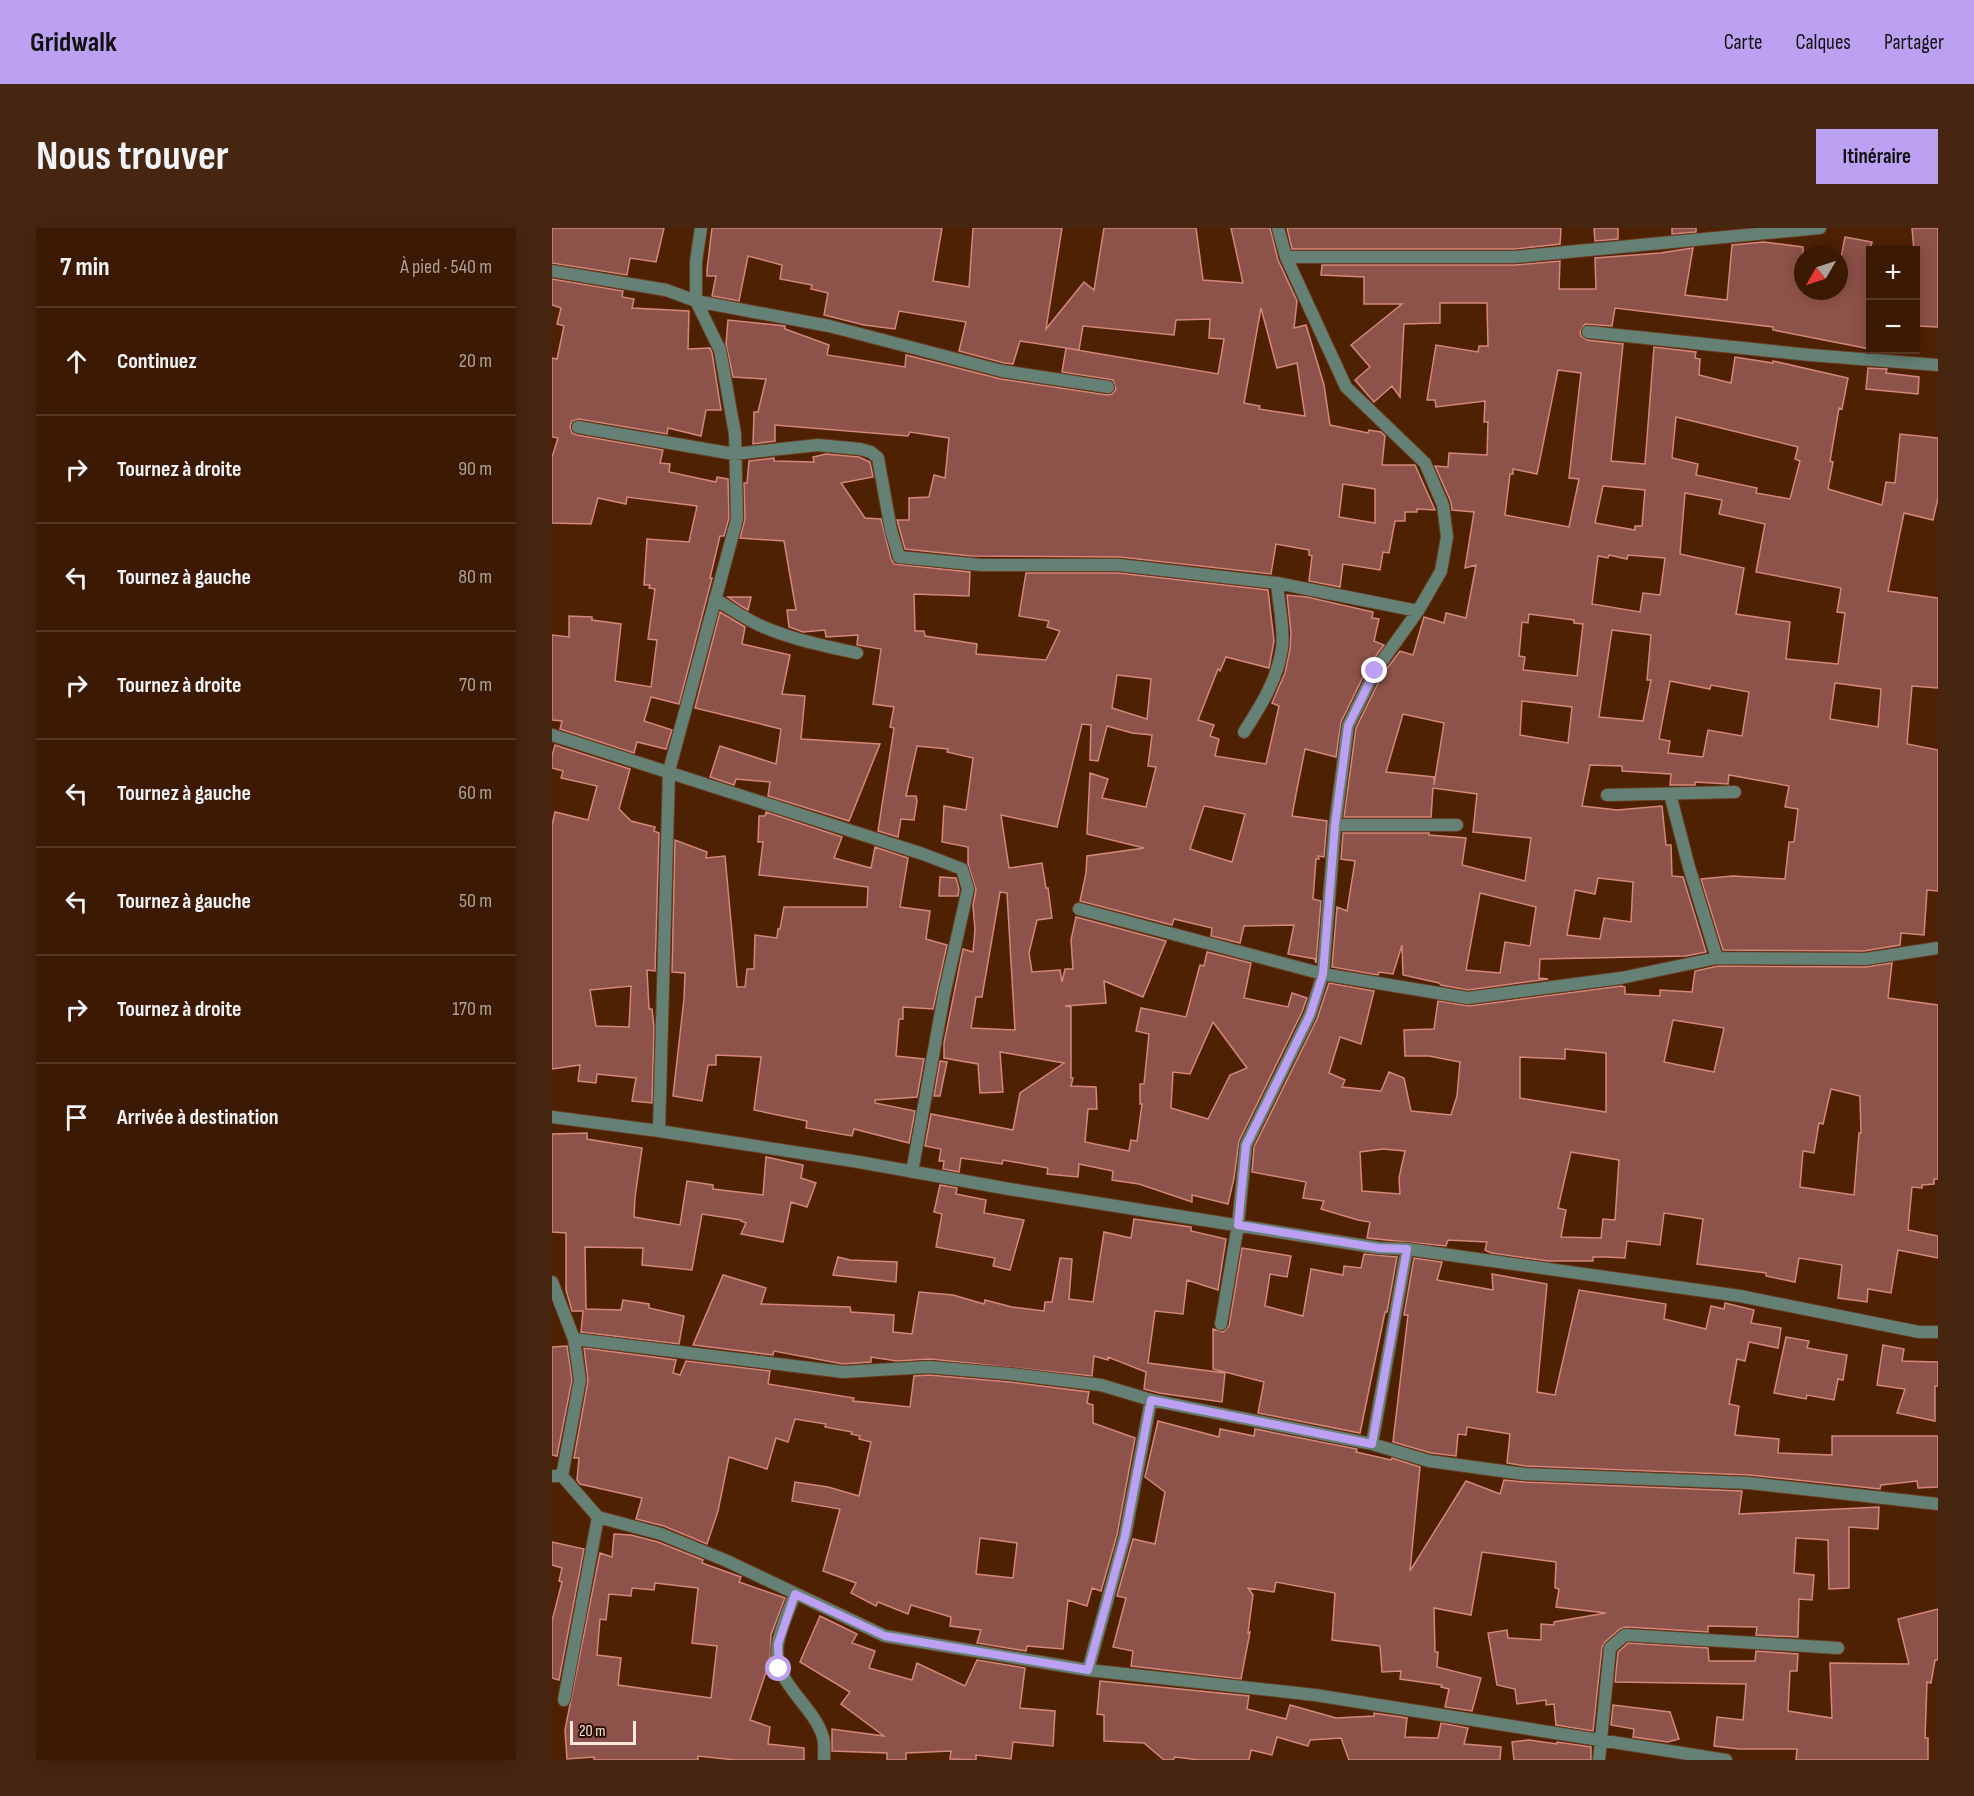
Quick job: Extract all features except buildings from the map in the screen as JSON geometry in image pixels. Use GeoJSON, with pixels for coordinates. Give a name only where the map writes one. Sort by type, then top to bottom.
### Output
{"type":"FeatureCollection","features":[{"type":"Feature","properties":{"kind":"street"},"geometry":{"type":"LineString","coordinates":[[659,1131],[669,771],[737,519],[735,434],[720,350],[696,301],[696,261],[701,228]]}},
{"type":"Feature","properties":{"kind":"street"},"geometry":{"type":"LineString","coordinates":[[1221,1324],[1238,1225],[1246,1145],[1310,1015],[1323,974],[1335,825],[1348,726],[1375,671],[1418,611],[1441,571],[1448,537],[1443,505],[1425,464],[1346,387],[1286,256],[1278,228]]}},
{"type":"Feature","properties":{"kind":"street"},"geometry":{"type":"LineString","coordinates":[[1286,256],[1515,257],[1820,228]]}},
{"type":"Feature","properties":{"kind":"street"},"geometry":{"type":"LineString","coordinates":[[552,271],[666,290],[696,301],[829,326],[1002,371],[1108,387]]}},
{"type":"Feature","properties":{"kind":"street"},"geometry":{"type":"LineString","coordinates":[[1588,332],[1810,355],[1938,365]]}},
{"type":"Feature","properties":{"kind":"street"},"geometry":{"type":"LineString","coordinates":[[578,428],[734,454],[818,445],[871,452],[878,458],[891,530],[899,557],[981,565],[1119,565],[1277,583],[1418,611]]}},
{"type":"Feature","properties":{"kind":"street"},"geometry":{"type":"LineString","coordinates":[[1244,732],[1260,707],[1277,672],[1283,646],[1277,583]]}},
{"type":"Feature","properties":{"kind":"street"},"geometry":{"type":"LineString","coordinates":[[715,599],[756,624],[771,630],[808,643],[857,653]]}},
{"type":"Feature","properties":{"kind":"street"},"geometry":{"type":"LineString","coordinates":[[552,735],[923,854],[962,869],[968,889],[944,995],[912,1172]]}},
{"type":"Feature","properties":{"kind":"street"},"geometry":{"type":"LineString","coordinates":[[1607,795],[1735,792]]}},
{"type":"Feature","properties":{"kind":"street"},"geometry":{"type":"LineString","coordinates":[[1670,794],[1689,867],[1718,958]]}},
{"type":"Feature","properties":{"kind":"street"},"geometry":{"type":"LineString","coordinates":[[1335,825],[1457,825]]}},
{"type":"Feature","properties":{"kind":"street"},"geometry":{"type":"LineString","coordinates":[[1079,909],[1323,974],[1468,998],[1621,978],[1718,958],[1865,959],[1938,948]]}},
{"type":"Feature","properties":{"kind":"street"},"geometry":{"type":"LineString","coordinates":[[552,1117],[859,1162],[1379,1248],[1407,1249],[1740,1296],[1919,1332],[1938,1332]]}},
{"type":"Feature","properties":{"kind":"street"},"geometry":{"type":"LineString","coordinates":[[1372,1444],[1407,1249]]}},
{"type":"Feature","properties":{"kind":"street"},"geometry":{"type":"LineString","coordinates":[[552,1281],[574,1339],[580,1380],[557,1476],[598,1517],[661,1534],[727,1561],[885,1636],[1088,1670],[1315,1695],[1726,1760]]}},
{"type":"Feature","properties":{"kind":"street"},"geometry":{"type":"LineString","coordinates":[[574,1339],[843,1372],[929,1367],[1101,1385],[1151,1400],[1372,1444],[1429,1461],[1524,1474],[1749,1483],[1938,1504]]}},
{"type":"Feature","properties":{"kind":"street"},"geometry":{"type":"LineString","coordinates":[[1088,1670],[1125,1536],[1151,1400]]}},
{"type":"Feature","properties":{"kind":"street"},"geometry":{"type":"LineString","coordinates":[[564,1700],[598,1517]]}},
{"type":"Feature","properties":{"kind":"street"},"geometry":{"type":"LineString","coordinates":[[795,1594],[778,1644],[779,1669],[790,1688],[810,1712],[824,1738],[824,1760]]}},
{"type":"Feature","properties":{"kind":"street"},"geometry":{"type":"LineString","coordinates":[[1599,1760],[1610,1648],[1625,1635],[1838,1648]]}},
{"type":"Feature","properties":{"kind":"route"},"geometry":{"type":"LineString","coordinates":[[779,1669],[778,1644],[795,1594],[885,1636],[1088,1670],[1125,1536],[1151,1400],[1372,1444],[1407,1249],[1379,1248],[1238,1225],[1246,1145],[1310,1015],[1323,974],[1335,825],[1348,726],[1375,671]]}}]}
